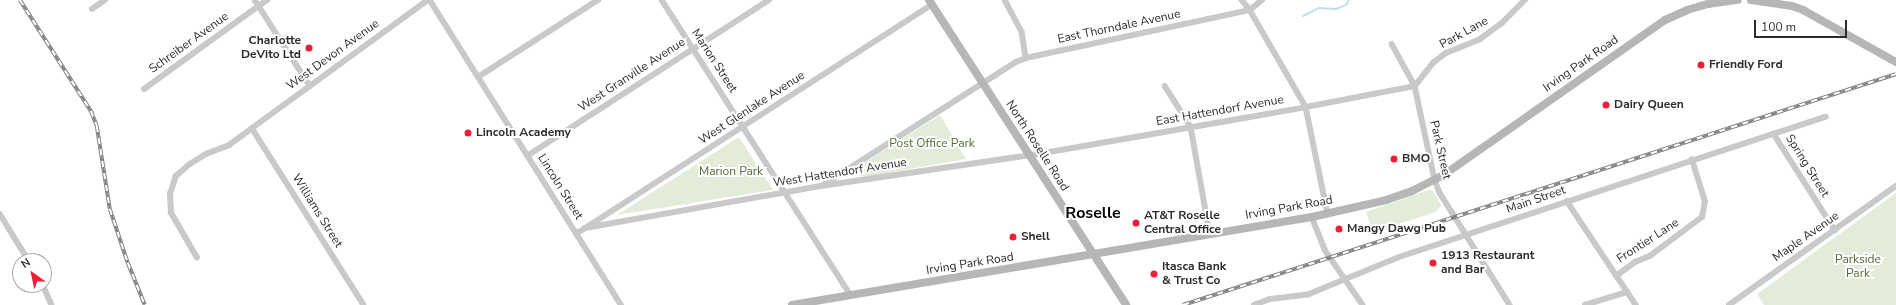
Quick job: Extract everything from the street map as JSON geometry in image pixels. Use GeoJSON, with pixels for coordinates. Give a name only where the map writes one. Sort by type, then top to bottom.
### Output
{"type":"FeatureCollection","features":[{"type":"Feature","properties":{"kind":"main road","name":"Irving Park Road"},"geometry":{"type":"LineString","coordinates":[[792,305],[1312,217],[1386,200],[1412,191],[1435,180],[1665,20],[1701,6],[1738,0]]}},
{"type":"Feature","properties":{"kind":"main road"},"geometry":{"type":"LineString","coordinates":[[1751,0],[1770,2],[1797,8],[1896,62]]}},
{"type":"Feature","properties":{"kind":"main road","name":"North Roselle Road"},"geometry":{"type":"LineString","coordinates":[[930,2],[1126,305]]}},
{"type":"Feature","properties":{"kind":"street"},"geometry":{"type":"LineString","coordinates":[[92,9],[105,0]]}},
{"type":"Feature","properties":{"kind":"street"},"geometry":{"type":"LineString","coordinates":[[255,0],[310,86]]}},
{"type":"Feature","properties":{"kind":"street","name":"Schreiber Avenue"},"geometry":{"type":"LineString","coordinates":[[144,89],[267,0]]}},
{"type":"Feature","properties":{"kind":"street","name":"Lincoln Street"},"geometry":{"type":"LineString","coordinates":[[429,0],[621,305]]}},
{"type":"Feature","properties":{"kind":"street","name":"West Devon Avenue"},"geometry":{"type":"LineString","coordinates":[[197,258],[171,213],[169,201],[173,182],[176,176],[190,164],[206,154],[229,145],[429,0]]}},
{"type":"Feature","properties":{"kind":"street"},"geometry":{"type":"LineString","coordinates":[[478,77],[598,0]]}},
{"type":"Feature","properties":{"kind":"street","name":"Marion Street"},"geometry":{"type":"LineString","coordinates":[[662,0],[851,295]]}},
{"type":"Feature","properties":{"kind":"street","name":"West Granville Avenue"},"geometry":{"type":"LineString","coordinates":[[527,156],[769,0]]}},
{"type":"Feature","properties":{"kind":"street"},"geometry":{"type":"LineString","coordinates":[[1005,0],[1021,28],[1026,58]]}},
{"type":"Feature","properties":{"kind":"street"},"geometry":{"type":"LineString","coordinates":[[1242,0],[1250,10],[1306,107],[1328,214]]}},
{"type":"Feature","properties":{"kind":"street","name":"East Thorndale Avenue"},"geometry":{"type":"LineString","coordinates":[[822,186],[1016,62],[1026,58],[1250,10],[1262,0]]}},
{"type":"Feature","properties":{"kind":"street","name":"Park Lane"},"geometry":{"type":"LineString","coordinates":[[1414,86],[1433,63],[1442,57],[1480,39],[1502,24],[1524,0]]}},
{"type":"Feature","properties":{"kind":"street","name":"West Glenlake Avenue"},"geometry":{"type":"LineString","coordinates":[[576,234],[743,127],[930,2]]}},
{"type":"Feature","properties":{"kind":"street","name":"Park Street"},"geometry":{"type":"LineString","coordinates":[[1392,44],[1414,86],[1435,180],[1440,193],[1465,236],[1510,305]]}},
{"type":"Feature","properties":{"kind":"street"},"geometry":{"type":"LineString","coordinates":[[1165,86],[1191,127],[1210,234]]}},
{"type":"Feature","properties":{"kind":"street","name":"East Hattendorf Avenue"},"geometry":{"type":"LineString","coordinates":[[1029,156],[1306,107],[1414,86]]}},
{"type":"Feature","properties":{"kind":"street","name":"Main Street"},"geometry":{"type":"LineString","coordinates":[[1254,305],[1270,299],[1309,294],[1399,257],[1826,117]]}},
{"type":"Feature","properties":{"kind":"street","name":"Williams Street"},"geometry":{"type":"LineString","coordinates":[[252,128],[364,305]]}},
{"type":"Feature","properties":{"kind":"street","name":"Spring Street"},"geometry":{"type":"LineString","coordinates":[[1774,134],[1834,230]]}},
{"type":"Feature","properties":{"kind":"street","name":"West Hattendorf Avenue"},"geometry":{"type":"LineString","coordinates":[[584,228],[822,186],[1029,156]]}},
{"type":"Feature","properties":{"kind":"street","name":"Frontier Lane"},"geometry":{"type":"LineString","coordinates":[[1616,276],[1635,262],[1650,256],[1702,217],[1706,202],[1692,160]]}},
{"type":"Feature","properties":{"kind":"street","name":"Maple Avenue"},"geometry":{"type":"LineString","coordinates":[[1729,305],[1896,186]]}},
{"type":"Feature","properties":{"kind":"street"},"geometry":{"type":"LineString","coordinates":[[1567,201],[1636,305]]}},
{"type":"Feature","properties":{"kind":"street"},"geometry":{"type":"LineString","coordinates":[[0,214],[24,253]]}},
{"type":"Feature","properties":{"kind":"street"},"geometry":{"type":"LineString","coordinates":[[1312,217],[1325,250],[1363,305]]}},
{"type":"Feature","properties":{"kind":"street"},"geometry":{"type":"LineString","coordinates":[[1585,305],[1627,292]]}},
{"type":"Feature","properties":{"kind":"street"},"geometry":{"type":"LineString","coordinates":[[47,293],[52,305]]}},
{"type":"Feature","properties":{"kind":"green space","name":"Post Office Park"},"geometry":{"type":"Polygon","coordinates":[[[940,115],[966,159],[865,177],[859,175],[857,172],[859,166],[940,115]]]}},
{"type":"Feature","properties":{"kind":"green space","name":"Marion Park"},"geometry":{"type":"Polygon","coordinates":[[[739,137],[773,190],[690,203],[686,206],[685,204],[617,215],[739,137]]]}},
{"type":"Feature","properties":{"kind":"green space"},"geometry":{"type":"Polygon","coordinates":[[[1428,190],[1432,190],[1441,205],[1436,212],[1373,232],[1366,212],[1428,190]]]}},
{"type":"Feature","properties":{"kind":"green space","name":"Parkside Park"},"geometry":{"type":"Polygon","coordinates":[[[1896,193],[1896,305],[1764,305],[1757,294],[1896,193]]]}},
{"type":"Feature","properties":{"kind":"waterway"},"geometry":{"type":"LineString","coordinates":[[1303,16],[1319,8],[1336,9],[1346,5],[1349,0]]}},
{"type":"Feature","properties":{"kind":"railway"},"geometry":{"type":"LineString","coordinates":[[20,0],[91,111],[97,126],[110,209],[128,263],[145,305]]}},
{"type":"Feature","properties":{"kind":"railway"},"geometry":{"type":"LineString","coordinates":[[1183,305],[1896,74]]}},
{"type":"Feature","properties":{"kind":"place","name":"Charlotte DeVito Ltd"},"geometry":{"type":"Point","coordinates":[309,48]}},
{"type":"Feature","properties":{"kind":"place","name":"Friendly Ford"},"geometry":{"type":"Point","coordinates":[1701,65]}},
{"type":"Feature","properties":{"kind":"place","name":"Dairy Queen"},"geometry":{"type":"Point","coordinates":[1606,105]}},
{"type":"Feature","properties":{"kind":"place","name":"Lincoln Academy"},"geometry":{"type":"Point","coordinates":[468,133]}},
{"type":"Feature","properties":{"kind":"place","name":"BMO"},"geometry":{"type":"Point","coordinates":[1394,159]}},
{"type":"Feature","properties":{"kind":"place","name":"AT&T Roselle Central Office"},"geometry":{"type":"Point","coordinates":[1136,223]}},
{"type":"Feature","properties":{"kind":"place","name":"Mangy Dawg Pub"},"geometry":{"type":"Point","coordinates":[1339,229]}},
{"type":"Feature","properties":{"kind":"place","name":"Shell"},"geometry":{"type":"Point","coordinates":[1013,237]}},
{"type":"Feature","properties":{"kind":"place","name":"1913 Restaurant and Bar"},"geometry":{"type":"Point","coordinates":[1433,263]}},
{"type":"Feature","properties":{"kind":"place","name":"Itasca Bank & Trust Co"},"geometry":{"type":"Point","coordinates":[1154,274]}},
{"type":"Feature","properties":{"kind":"district","name":"Roselle"},"geometry":{"type":"Point","coordinates":[1093,213]}}]}
